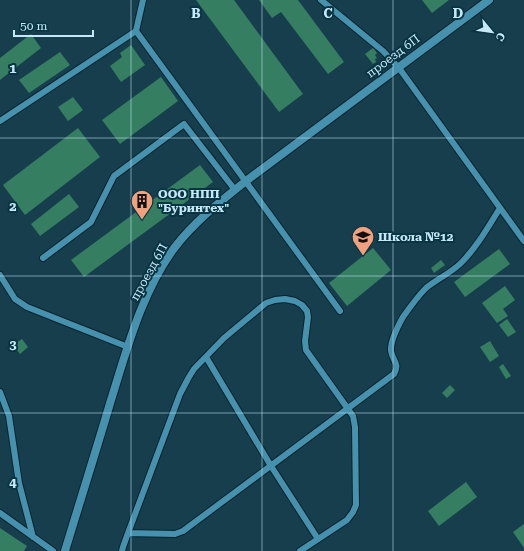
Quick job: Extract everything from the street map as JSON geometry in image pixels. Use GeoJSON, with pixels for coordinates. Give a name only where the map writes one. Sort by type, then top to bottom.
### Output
{"type":"FeatureCollection","features":[{"type":"Feature","properties":{"kind":"street","name":"проезд 6П"},"geometry":{"type":"LineString","coordinates":[[65,551],[128,347],[153,283],[175,247],[212,208],[246,181],[489,0]]}},
{"type":"Feature","properties":{"kind":"lane"},"geometry":{"type":"LineString","coordinates":[[0,121],[136,31],[143,0]]}},
{"type":"Feature","properties":{"kind":"lane"},"geometry":{"type":"LineString","coordinates":[[321,0],[384,51],[399,68],[524,242]]}},
{"type":"Feature","properties":{"kind":"lane"},"geometry":{"type":"LineString","coordinates":[[136,31],[340,311]]}},
{"type":"Feature","properties":{"kind":"lane"},"geometry":{"type":"LineString","coordinates":[[43,258],[91,222],[114,176],[184,124],[235,190]]}},
{"type":"Feature","properties":{"kind":"lane"},"geometry":{"type":"LineString","coordinates":[[128,533],[175,534],[183,532],[394,374],[397,369],[397,364],[393,358],[391,350],[393,337],[403,318],[417,298],[427,288],[460,263],[482,238],[500,208]]}},
{"type":"Feature","properties":{"kind":"lane"},"geometry":{"type":"LineString","coordinates":[[0,275],[15,299],[27,307],[128,347]]}},
{"type":"Feature","properties":{"kind":"lane"},"geometry":{"type":"LineString","coordinates":[[122,551],[180,394],[194,369],[224,338],[266,303],[285,299],[295,301],[302,305],[307,311],[308,317],[305,341],[306,350],[353,416],[355,427],[356,505],[353,512],[347,520],[300,551]]}},
{"type":"Feature","properties":{"kind":"lane"},"geometry":{"type":"LineString","coordinates":[[206,357],[271,466],[318,539]]}},
{"type":"Feature","properties":{"kind":"lane"},"geometry":{"type":"LineString","coordinates":[[0,392],[8,416],[19,483],[33,537]]}},
{"type":"Feature","properties":{"kind":"lane"},"geometry":{"type":"LineString","coordinates":[[0,513],[53,551]]}},
{"type":"Feature","properties":{"kind":"building"},"geometry":{"type":"Polygon","coordinates":[[[196,0],[234,0],[303,94],[279,112],[196,0]]]}},
{"type":"Feature","properties":{"kind":"building"},"geometry":{"type":"Polygon","coordinates":[[[259,0],[298,0],[344,62],[328,74],[281,12],[272,18],[259,0]]]}},
{"type":"Feature","properties":{"kind":"building"},"geometry":{"type":"Polygon","coordinates":[[[422,0],[449,0],[432,13],[422,0]]]}},
{"type":"Feature","properties":{"kind":"building"},"geometry":{"type":"Polygon","coordinates":[[[31,34],[41,48],[0,80],[0,58],[31,34]]]}},
{"type":"Feature","properties":{"kind":"building"},"geometry":{"type":"Polygon","coordinates":[[[131,45],[145,65],[121,82],[110,66],[122,57],[120,53],[131,45]]]}},
{"type":"Feature","properties":{"kind":"building"},"geometry":{"type":"Polygon","coordinates":[[[373,48],[377,53],[375,55],[377,58],[375,59],[376,62],[373,64],[365,54],[373,48]]]}},
{"type":"Feature","properties":{"kind":"building"},"geometry":{"type":"Polygon","coordinates":[[[60,52],[70,65],[29,93],[19,80],[60,52]]]}},
{"type":"Feature","properties":{"kind":"building"},"geometry":{"type":"Polygon","coordinates":[[[161,77],[178,101],[120,144],[102,120],[161,77]]]}},
{"type":"Feature","properties":{"kind":"building"},"geometry":{"type":"Polygon","coordinates":[[[73,97],[83,110],[68,121],[58,107],[73,97]]]}},
{"type":"Feature","properties":{"kind":"building"},"geometry":{"type":"Polygon","coordinates":[[[78,128],[100,157],[25,215],[3,185],[78,128]]]}},
{"type":"Feature","properties":{"kind":"building","name":"ООО НПП \"Буринтех\""},"geometry":{"type":"Polygon","coordinates":[[[200,165],[213,182],[84,277],[71,260],[200,165]]]}},
{"type":"Feature","properties":{"kind":"building"},"geometry":{"type":"Polygon","coordinates":[[[69,194],[79,207],[40,236],[31,224],[69,194]]]}},
{"type":"Feature","properties":{"kind":"building"},"geometry":{"type":"Polygon","coordinates":[[[373,248],[391,270],[347,306],[329,283],[373,248]]]}},
{"type":"Feature","properties":{"kind":"building"},"geometry":{"type":"Polygon","coordinates":[[[499,249],[510,264],[465,297],[454,282],[499,249]]]}},
{"type":"Feature","properties":{"kind":"building"},"geometry":{"type":"Polygon","coordinates":[[[441,260],[445,265],[434,273],[431,268],[441,260]]]}},
{"type":"Feature","properties":{"kind":"building"},"geometry":{"type":"Polygon","coordinates":[[[505,286],[515,300],[503,309],[508,316],[497,323],[482,303],[505,286]]]}},
{"type":"Feature","properties":{"kind":"building"},"geometry":{"type":"Polygon","coordinates":[[[507,319],[516,332],[508,337],[499,325],[507,319]]]}},
{"type":"Feature","properties":{"kind":"building"},"geometry":{"type":"Polygon","coordinates":[[[22,339],[28,347],[20,354],[13,345],[22,339]]]}},
{"type":"Feature","properties":{"kind":"building"},"geometry":{"type":"Polygon","coordinates":[[[490,341],[499,356],[490,362],[480,347],[490,341]]]}},
{"type":"Feature","properties":{"kind":"building"},"geometry":{"type":"Polygon","coordinates":[[[503,364],[511,376],[506,379],[499,367],[503,364]]]}},
{"type":"Feature","properties":{"kind":"building"},"geometry":{"type":"Polygon","coordinates":[[[450,385],[455,390],[447,398],[442,393],[450,385]]]}},
{"type":"Feature","properties":{"kind":"building"},"geometry":{"type":"Polygon","coordinates":[[[466,482],[477,497],[439,526],[428,511],[466,482]]]}},
{"type":"Feature","properties":{"kind":"building"},"geometry":{"type":"Polygon","coordinates":[[[524,524],[524,548],[513,532],[524,524]]]}},
{"type":"Feature","properties":{"kind":"building"},"geometry":{"type":"Polygon","coordinates":[[[0,528],[27,546],[24,551],[0,551],[0,528]]]}},
{"type":"Feature","properties":{"kind":"place","name":"ООО НПП \"Буринтех\""},"geometry":{"type":"Point","coordinates":[142,220]}},
{"type":"Feature","properties":{"kind":"place","name":"Школа №12"},"geometry":{"type":"Point","coordinates":[363,256]}}]}
